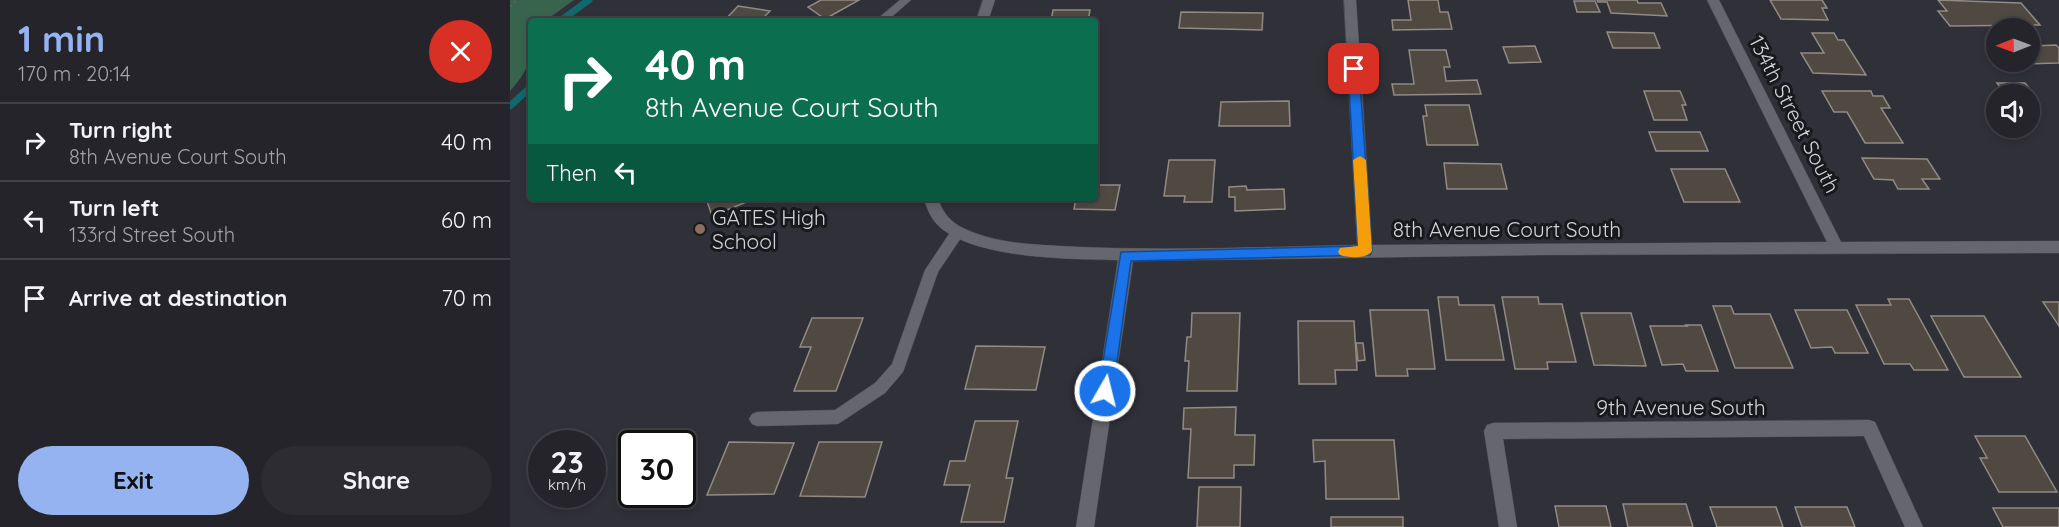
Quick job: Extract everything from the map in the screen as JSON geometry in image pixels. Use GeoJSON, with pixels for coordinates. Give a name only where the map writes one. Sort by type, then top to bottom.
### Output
{"type":"FeatureCollection","features":[{"type":"Feature","properties":{"kind":"street"},"geometry":{"type":"LineString","coordinates":[[983,18],[989,0]]}},
{"type":"Feature","properties":{"kind":"street"},"geometry":{"type":"LineString","coordinates":[[1350,0],[1365,251]]}},
{"type":"Feature","properties":{"kind":"street","name":"134th Street South"},"geometry":{"type":"LineString","coordinates":[[1713,0],[1838,248]]}},
{"type":"Feature","properties":{"kind":"street"},"geometry":{"type":"LineString","coordinates":[[932,201],[937,215],[957,232]]}},
{"type":"Feature","properties":{"kind":"street","name":"8th Avenue Court South"},"geometry":{"type":"LineString","coordinates":[[957,232],[998,244],[1056,252],[1125,256],[1365,251],[2059,247]]}},
{"type":"Feature","properties":{"kind":"street"},"geometry":{"type":"LineString","coordinates":[[1085,527],[1125,256]]}},
{"type":"Feature","properties":{"kind":"street","name":"9th Avenue South"},"geometry":{"type":"LineString","coordinates":[[1508,527],[1493,431],[1869,428],[1914,527]]}},
{"type":"Feature","properties":{"kind":"lane"},"geometry":{"type":"LineString","coordinates":[[884,18],[906,0]]}},
{"type":"Feature","properties":{"kind":"lane"},"geometry":{"type":"LineString","coordinates":[[757,419],[838,417],[880,388],[898,367],[932,270],[957,232]]}},
{"type":"Feature","properties":{"kind":"path"},"geometry":{"type":"LineString","coordinates":[[511,4],[517,0]]}},
{"type":"Feature","properties":{"kind":"green space"},"geometry":{"type":"Polygon","coordinates":[[[510,0],[574,0],[549,18],[528,18],[528,64],[510,91],[510,0]]]}},
{"type":"Feature","properties":{"kind":"building"},"geometry":{"type":"Polygon","coordinates":[[[821,0],[859,0],[827,18],[808,7],[821,0]]]}},
{"type":"Feature","properties":{"kind":"building"},"geometry":{"type":"Polygon","coordinates":[[[1408,0],[1438,0],[1440,12],[1448,12],[1452,29],[1393,30],[1392,20],[1411,20],[1408,0]]]}},
{"type":"Feature","properties":{"kind":"building"},"geometry":{"type":"Polygon","coordinates":[[[1597,0],[1637,0],[1638,3],[1661,3],[1667,16],[1611,13],[1607,2],[1597,0]]]}},
{"type":"Feature","properties":{"kind":"building"},"geometry":{"type":"Polygon","coordinates":[[[1770,0],[1822,0],[1827,8],[1822,8],[1828,20],[1781,19],[1770,0]]]}},
{"type":"Feature","properties":{"kind":"building"},"geometry":{"type":"Polygon","coordinates":[[[1938,0],[2021,3],[2034,18],[1986,18],[1986,26],[1950,26],[1938,11],[1947,11],[1938,0]]]}},
{"type":"Feature","properties":{"kind":"building"},"geometry":{"type":"Polygon","coordinates":[[[1574,1],[1595,1],[1600,12],[1577,12],[1574,1]]]}},
{"type":"Feature","properties":{"kind":"building"},"geometry":{"type":"Polygon","coordinates":[[[738,6],[770,11],[763,18],[727,18],[738,6]]]}},
{"type":"Feature","properties":{"kind":"building"},"geometry":{"type":"Polygon","coordinates":[[[1053,10],[1090,10],[1089,18],[1052,18],[1053,10]]]}},
{"type":"Feature","properties":{"kind":"building"},"geometry":{"type":"Polygon","coordinates":[[[1181,12],[1263,13],[1262,30],[1179,28],[1181,12]]]}},
{"type":"Feature","properties":{"kind":"building"},"geometry":{"type":"Polygon","coordinates":[[[1607,32],[1654,33],[1660,48],[1613,48],[1607,32]]]}},
{"type":"Feature","properties":{"kind":"building"},"geometry":{"type":"Polygon","coordinates":[[[1812,33],[1834,33],[1838,40],[1844,40],[1866,75],[1813,73],[1801,53],[1824,53],[1812,33]]]}},
{"type":"Feature","properties":{"kind":"building"},"geometry":{"type":"Polygon","coordinates":[[[2056,45],[2059,48],[2059,63],[2040,64],[2040,46],[2056,45]]]}},
{"type":"Feature","properties":{"kind":"building"},"geometry":{"type":"Polygon","coordinates":[[[1535,46],[1541,62],[1509,63],[1503,47],[1535,46]]]}},
{"type":"Feature","properties":{"kind":"building"},"geometry":{"type":"Polygon","coordinates":[[[1409,50],[1446,50],[1450,67],[1444,67],[1446,81],[1477,80],[1481,94],[1394,95],[1392,84],[1414,84],[1409,50]]]}},
{"type":"Feature","properties":{"kind":"building"},"geometry":{"type":"Polygon","coordinates":[[[1997,83],[2026,84],[1998,84],[1997,83]]]}},
{"type":"Feature","properties":{"kind":"building"},"geometry":{"type":"Polygon","coordinates":[[[1644,91],[1680,91],[1686,105],[1682,105],[1687,120],[1654,120],[1644,91]]]}},
{"type":"Feature","properties":{"kind":"building"},"geometry":{"type":"Polygon","coordinates":[[[1822,91],[1871,91],[1873,96],[1883,96],[1890,108],[1881,108],[1903,143],[1865,143],[1847,112],[1834,112],[1822,91]]]}},
{"type":"Feature","properties":{"kind":"building"},"geometry":{"type":"Polygon","coordinates":[[[1289,101],[1290,126],[1219,126],[1221,102],[1289,101]]]}},
{"type":"Feature","properties":{"kind":"building"},"geometry":{"type":"Polygon","coordinates":[[[1425,105],[1469,105],[1478,145],[1427,145],[1423,116],[1427,116],[1425,105]]]}},
{"type":"Feature","properties":{"kind":"building"},"geometry":{"type":"Polygon","coordinates":[[[1649,132],[1700,132],[1708,151],[1656,151],[1649,132]]]}},
{"type":"Feature","properties":{"kind":"building"},"geometry":{"type":"Polygon","coordinates":[[[1862,158],[1927,159],[1940,179],[1922,179],[1929,189],[1898,189],[1893,180],[1874,179],[1862,158]]]}},
{"type":"Feature","properties":{"kind":"building"},"geometry":{"type":"Polygon","coordinates":[[[1169,160],[1215,160],[1212,202],[1184,202],[1185,196],[1164,196],[1169,160]]]}},
{"type":"Feature","properties":{"kind":"building"},"geometry":{"type":"Polygon","coordinates":[[[1444,163],[1501,164],[1507,189],[1447,189],[1444,163]]]}},
{"type":"Feature","properties":{"kind":"building"},"geometry":{"type":"Polygon","coordinates":[[[1671,169],[1725,169],[1740,202],[1684,202],[1671,169]]]}},
{"type":"Feature","properties":{"kind":"building"},"geometry":{"type":"Polygon","coordinates":[[[1098,185],[1120,185],[1115,210],[1074,209],[1075,201],[1098,201],[1098,185]]]}},
{"type":"Feature","properties":{"kind":"building"},"geometry":{"type":"Polygon","coordinates":[[[1246,186],[1247,190],[1284,189],[1285,209],[1235,211],[1235,197],[1229,197],[1229,187],[1246,186]]]}},
{"type":"Feature","properties":{"kind":"building"},"geometry":{"type":"Polygon","coordinates":[[[707,201],[749,201],[712,216],[707,201]]]}},
{"type":"Feature","properties":{"kind":"building"},"geometry":{"type":"Polygon","coordinates":[[[1438,297],[1458,297],[1459,305],[1494,305],[1504,360],[1446,360],[1438,297]]]}},
{"type":"Feature","properties":{"kind":"building"},"geometry":{"type":"Polygon","coordinates":[[[1502,297],[1538,297],[1539,304],[1562,304],[1576,362],[1547,362],[1548,369],[1515,369],[1502,297]]]}},
{"type":"Feature","properties":{"kind":"building"},"geometry":{"type":"Polygon","coordinates":[[[1888,299],[1909,299],[1948,370],[1914,370],[1910,364],[1884,364],[1856,305],[1891,305],[1888,299]]]}},
{"type":"Feature","properties":{"kind":"building"},"geometry":{"type":"Polygon","coordinates":[[[2043,302],[2059,302],[2059,326],[2043,302]]]}},
{"type":"Feature","properties":{"kind":"building"},"geometry":{"type":"Polygon","coordinates":[[[1713,306],[1731,306],[1734,314],[1770,314],[1793,368],[1735,368],[1713,306]]]}},
{"type":"Feature","properties":{"kind":"building"},"geometry":{"type":"Polygon","coordinates":[[[1370,310],[1428,310],[1435,369],[1407,369],[1408,376],[1376,376],[1370,310]]]}},
{"type":"Feature","properties":{"kind":"building"},"geometry":{"type":"Polygon","coordinates":[[[1795,310],[1847,310],[1868,353],[1835,353],[1832,347],[1811,348],[1795,310]]]}},
{"type":"Feature","properties":{"kind":"building"},"geometry":{"type":"Polygon","coordinates":[[[1192,313],[1240,313],[1237,391],[1187,391],[1189,361],[1185,361],[1187,337],[1191,337],[1192,313]]]}},
{"type":"Feature","properties":{"kind":"building"},"geometry":{"type":"Polygon","coordinates":[[[1581,313],[1631,313],[1646,366],[1594,365],[1581,313]]]}},
{"type":"Feature","properties":{"kind":"building"},"geometry":{"type":"Polygon","coordinates":[[[1931,316],[1984,316],[2021,377],[1964,377],[1931,316]]]}},
{"type":"Feature","properties":{"kind":"building"},"geometry":{"type":"Polygon","coordinates":[[[812,318],[863,318],[836,391],[794,391],[811,347],[800,347],[812,318]]]}},
{"type":"Feature","properties":{"kind":"building"},"geometry":{"type":"Polygon","coordinates":[[[1298,321],[1354,321],[1357,370],[1335,370],[1336,384],[1299,384],[1298,321]]]}},
{"type":"Feature","properties":{"kind":"building"},"geometry":{"type":"Polygon","coordinates":[[[1701,325],[1718,371],[1686,371],[1683,364],[1662,365],[1650,326],[1701,325]]]}},
{"type":"Feature","properties":{"kind":"building"},"geometry":{"type":"Polygon","coordinates":[[[1356,343],[1363,343],[1365,360],[1358,361],[1356,343]]]}},
{"type":"Feature","properties":{"kind":"building"},"geometry":{"type":"Polygon","coordinates":[[[976,346],[1045,347],[1036,390],[965,389],[976,346]]]}},
{"type":"Feature","properties":{"kind":"building"},"geometry":{"type":"Polygon","coordinates":[[[1236,407],[1235,435],[1255,435],[1254,465],[1234,465],[1234,478],[1188,478],[1191,429],[1183,429],[1184,408],[1236,407]]]}},
{"type":"Feature","properties":{"kind":"building"},"geometry":{"type":"Polygon","coordinates":[[[975,421],[1018,421],[1006,478],[1013,478],[1004,522],[961,522],[970,485],[944,485],[950,461],[965,461],[975,421]]]}},
{"type":"Feature","properties":{"kind":"building"},"geometry":{"type":"Polygon","coordinates":[[[1975,436],[2025,436],[2057,492],[1999,492],[1980,458],[1987,458],[1975,436]]]}},
{"type":"Feature","properties":{"kind":"building"},"geometry":{"type":"Polygon","coordinates":[[[1313,440],[1394,440],[1399,499],[1326,499],[1325,461],[1314,462],[1313,440]]]}},
{"type":"Feature","properties":{"kind":"building"},"geometry":{"type":"Polygon","coordinates":[[[729,442],[794,443],[774,494],[707,495],[729,442]]]}},
{"type":"Feature","properties":{"kind":"building"},"geometry":{"type":"Polygon","coordinates":[[[819,442],[882,442],[865,497],[800,496],[819,442]]]}},
{"type":"Feature","properties":{"kind":"building"},"geometry":{"type":"Polygon","coordinates":[[[1199,487],[1241,487],[1240,527],[1197,527],[1199,487]]]}},
{"type":"Feature","properties":{"kind":"building"},"geometry":{"type":"Polygon","coordinates":[[[1623,504],[1686,504],[1693,527],[1628,527],[1623,504]]]}},
{"type":"Feature","properties":{"kind":"building"},"geometry":{"type":"Polygon","coordinates":[[[1555,506],[1606,506],[1611,527],[1559,527],[1555,506]]]}},
{"type":"Feature","properties":{"kind":"building"},"geometry":{"type":"Polygon","coordinates":[[[1710,507],[1776,507],[1783,527],[1717,527],[1710,507]]]}},
{"type":"Feature","properties":{"kind":"building"},"geometry":{"type":"Polygon","coordinates":[[[1795,507],[1847,507],[1855,527],[1802,527],[1795,507]]]}},
{"type":"Feature","properties":{"kind":"building"},"geometry":{"type":"Polygon","coordinates":[[[1993,508],[2059,508],[2059,527],[2003,527],[1993,508]]]}},
{"type":"Feature","properties":{"kind":"building"},"geometry":{"type":"Polygon","coordinates":[[[1331,517],[1403,517],[1403,527],[1331,527],[1331,517]]]}},
{"type":"Feature","properties":{"kind":"waterway"},"geometry":{"type":"LineString","coordinates":[[564,18],[589,0]]}},
{"type":"Feature","properties":{"kind":"waterway"},"geometry":{"type":"LineString","coordinates":[[510,106],[528,90]]}},
{"type":"Feature","properties":{"kind":"slow traffic"},"geometry":{"type":"LineString","coordinates":[[1345,252],[1365,251],[1360,160]]}},
{"type":"Feature","properties":{"kind":"place","name":"GATES High School"},"geometry":{"type":"Point","coordinates":[700,229]}},
{"type":"Feature","properties":{"kind":"route"},"geometry":{"type":"LineString","coordinates":[[1105,391],[1125,256],[1365,251],[1354,69]]}}]}
